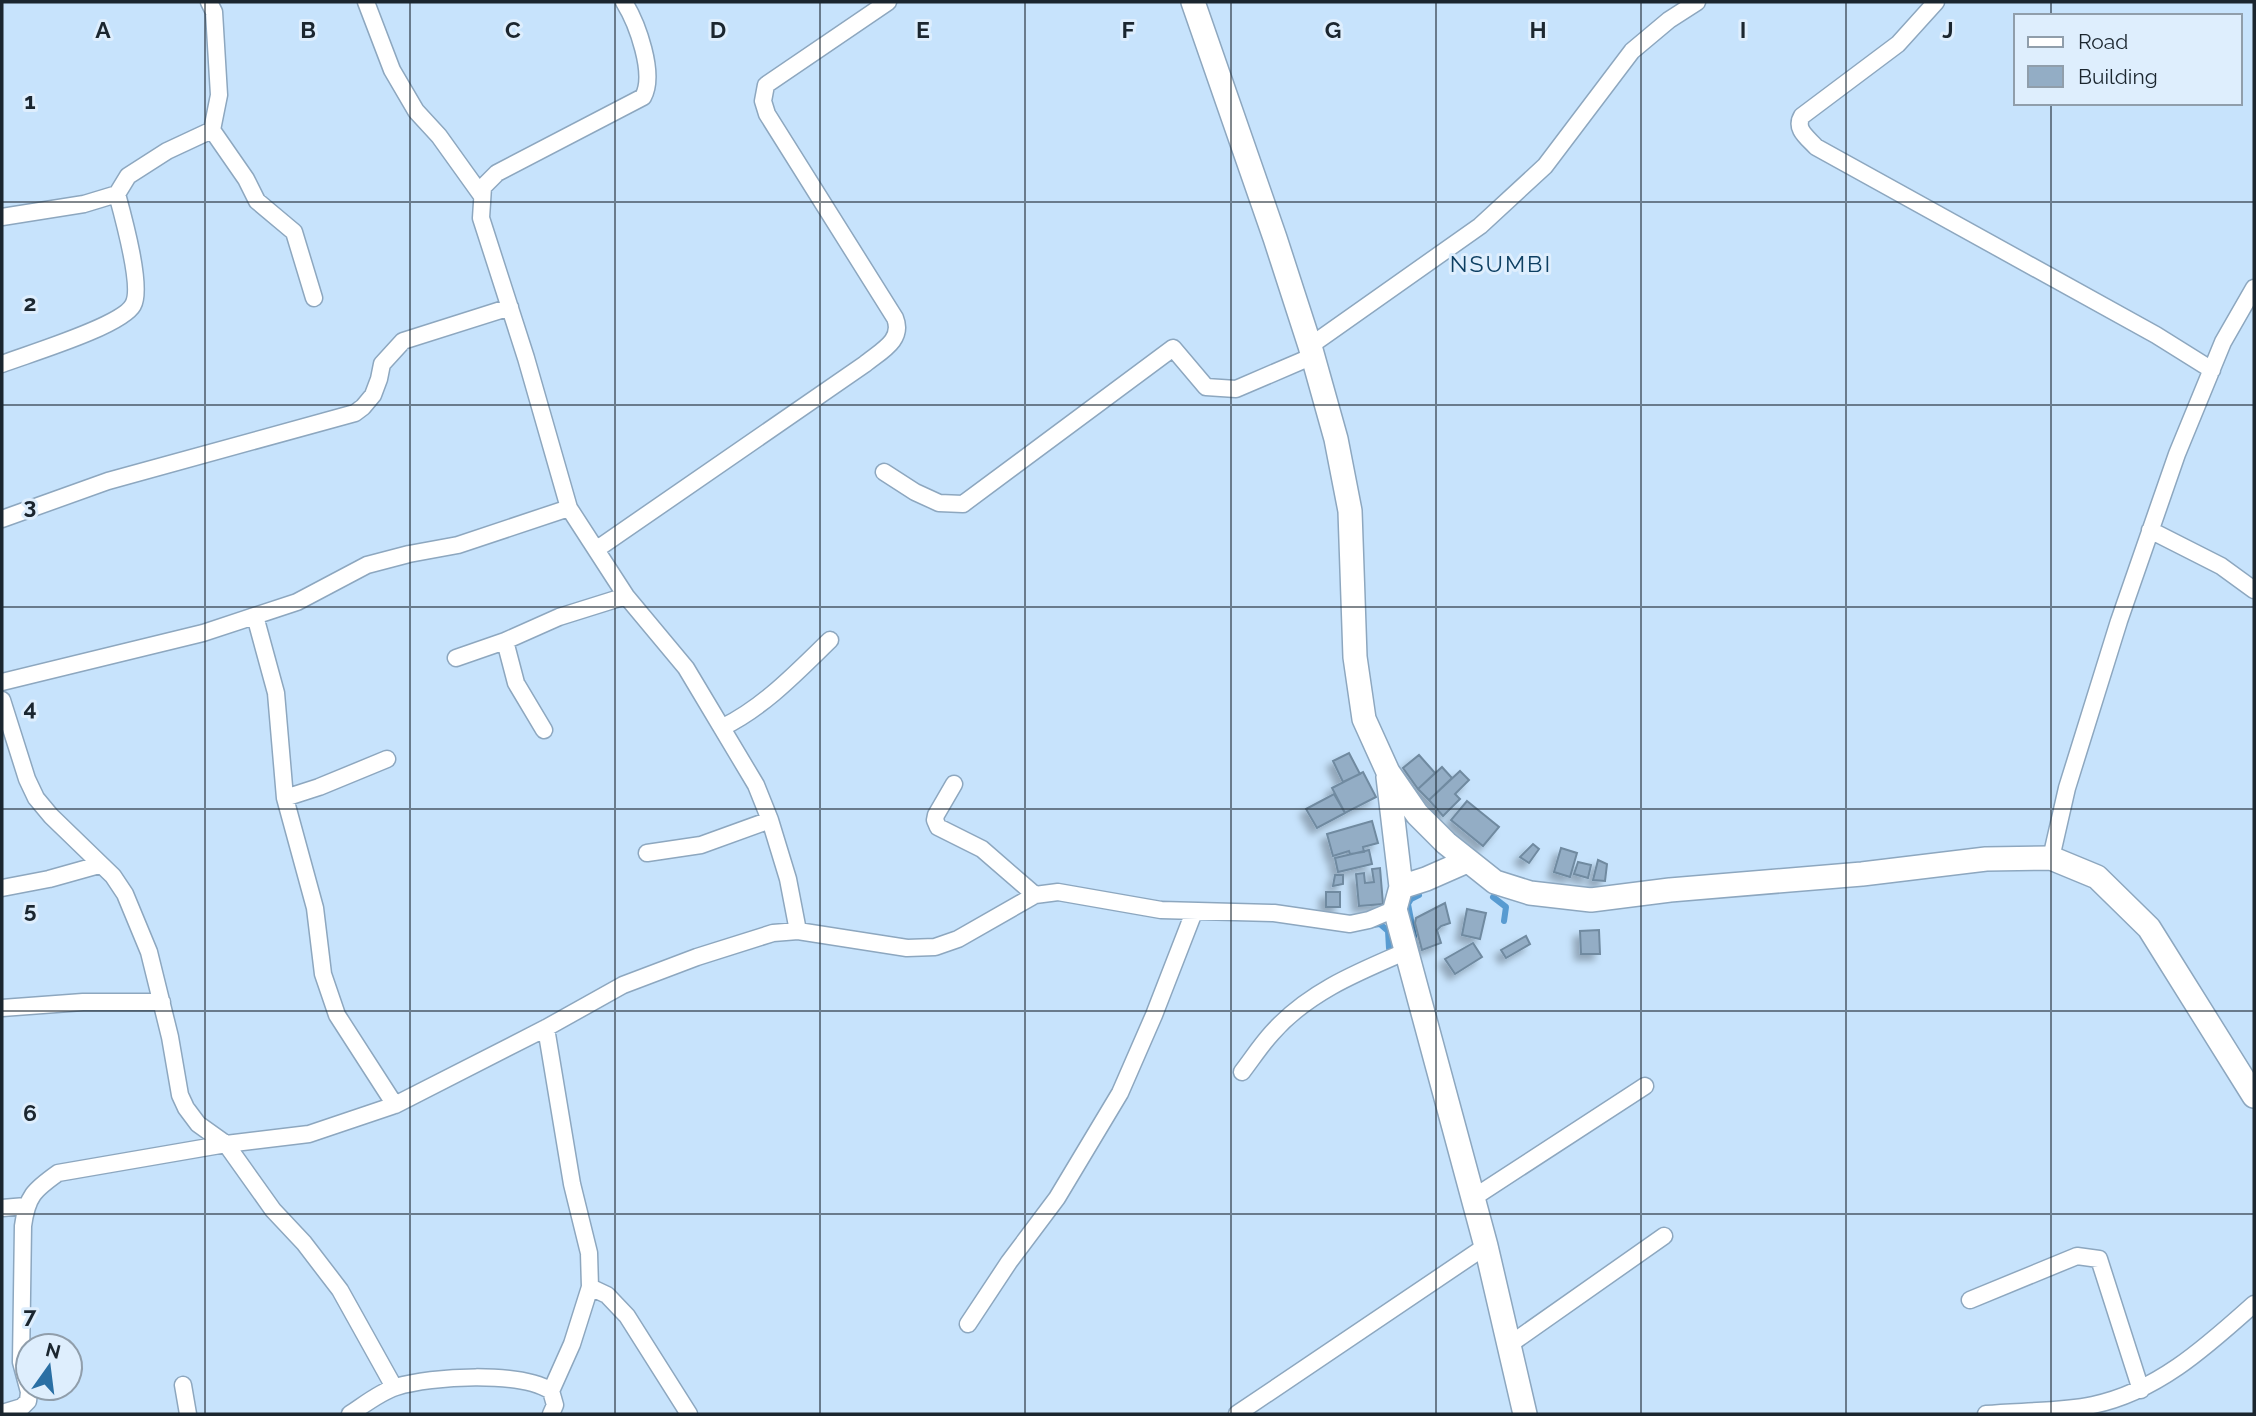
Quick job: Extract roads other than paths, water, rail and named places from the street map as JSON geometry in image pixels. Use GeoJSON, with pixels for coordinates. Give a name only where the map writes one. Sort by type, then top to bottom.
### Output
{"type":"FeatureCollection","features":[{"type":"Feature","properties":{"kind":"street"},"geometry":{"type":"LineString","coordinates":[[209,2],[214,12],[219,95],[212,130],[246,179],[257,201],[294,232],[314,298]]}},
{"type":"Feature","properties":{"kind":"street"},"geometry":{"type":"LineString","coordinates":[[366,2],[391,70],[416,111],[439,136],[482,196]]}},
{"type":"Feature","properties":{"kind":"street"},"geometry":{"type":"LineString","coordinates":[[624,2],[634,17],[647,67],[648,89],[643,97],[497,173],[483,187],[481,218],[569,508],[626,596],[686,668],[755,785],[770,820],[788,879],[798,931]]}},
{"type":"Feature","properties":{"kind":"street"},"geometry":{"type":"LineString","coordinates":[[597,549],[865,363],[895,339],[899,326],[895,318],[767,114],[763,101],[766,85],[888,2]]}},
{"type":"Feature","properties":{"kind":"street"},"geometry":{"type":"LineString","coordinates":[[1193,2],[1311,351],[1336,439],[1350,511],[1355,657],[1364,719],[1388,772],[1417,814],[1467,861],[1495,882],[1530,893],[1591,900],[1670,890],[1862,874],[1986,859],[2051,858],[2097,877],[2149,928],[2254,1096]]}},
{"type":"Feature","properties":{"kind":"street"},"geometry":{"type":"LineString","coordinates":[[884,472],[915,492],[939,503],[963,504],[1173,348],[1206,387],[1236,389],[1311,351],[1480,226],[1545,166],[1632,51],[1669,20],[1696,2]]}},
{"type":"Feature","properties":{"kind":"street"},"geometry":{"type":"LineString","coordinates":[[1936,2],[1898,44],[1802,116],[1799,128],[1816,147],[2156,335],[2212,369]]}},
{"type":"Feature","properties":{"kind":"street"},"geometry":{"type":"LineString","coordinates":[[2,218],[84,204],[117,194],[128,176],[167,151],[212,130]]}},
{"type":"Feature","properties":{"kind":"street"},"geometry":{"type":"LineString","coordinates":[[2,364],[102,326],[125,315],[134,304],[137,291],[127,229],[117,194]]}},
{"type":"Feature","properties":{"kind":"street"},"geometry":{"type":"LineString","coordinates":[[2051,858],[2067,788],[2177,454],[2223,342],[2254,288]]}},
{"type":"Feature","properties":{"kind":"street"},"geometry":{"type":"LineString","coordinates":[[2,519],[107,481],[355,413],[363,408],[373,395],[382,364],[403,341],[510,307]]}},
{"type":"Feature","properties":{"kind":"street"},"geometry":{"type":"LineString","coordinates":[[2,682],[203,633],[298,602],[367,565],[458,545],[569,508]]}},
{"type":"Feature","properties":{"kind":"street"},"geometry":{"type":"LineString","coordinates":[[2150,530],[2221,566],[2254,590]]}},
{"type":"Feature","properties":{"kind":"street"},"geometry":{"type":"LineString","coordinates":[[456,659],[559,617],[626,596]]}},
{"type":"Feature","properties":{"kind":"street"},"geometry":{"type":"LineString","coordinates":[[255,616],[276,693],[285,798],[314,908],[323,974],[337,1015],[395,1105]]}},
{"type":"Feature","properties":{"kind":"street"},"geometry":{"type":"LineString","coordinates":[[723,727],[744,717],[830,640]]}},
{"type":"Feature","properties":{"kind":"street"},"geometry":{"type":"LineString","coordinates":[[505,641],[516,683],[544,730]]}},
{"type":"Feature","properties":{"kind":"street"},"geometry":{"type":"LineString","coordinates":[[2,700],[27,779],[36,798],[113,876],[125,894],[149,952],[162,1002],[180,1095],[186,1108],[198,1124],[226,1144],[273,1210],[304,1243],[341,1290],[394,1387]]}},
{"type":"Feature","properties":{"kind":"street"},"geometry":{"type":"LineString","coordinates":[[285,798],[387,759]]}},
{"type":"Feature","properties":{"kind":"street"},"geometry":{"type":"LineString","coordinates":[[1388,772],[1398,898],[1407,951],[1486,1246],[1525,1414]]}},
{"type":"Feature","properties":{"kind":"street"},"geometry":{"type":"LineString","coordinates":[[954,784],[936,815],[938,827],[982,849],[1035,895]]}},
{"type":"Feature","properties":{"kind":"street"},"geometry":{"type":"LineString","coordinates":[[647,853],[701,845],[770,820]]}},
{"type":"Feature","properties":{"kind":"street"},"geometry":{"type":"LineString","coordinates":[[2,1413],[22,1408],[29,1401],[21,1362],[23,1226],[26,1206],[36,1189],[58,1173],[226,1144],[309,1134],[395,1105],[635,981],[697,957],[773,933],[798,931],[907,948],[935,947],[958,939],[1035,895],[1058,892],[1161,910],[1274,913],[1350,923],[1369,920],[1426,879],[1467,861]]}},
{"type":"Feature","properties":{"kind":"street"},"geometry":{"type":"LineString","coordinates":[[2,888],[100,865]]}},
{"type":"Feature","properties":{"kind":"street"},"geometry":{"type":"LineString","coordinates":[[968,1324],[1056,1198],[1120,1093],[1194,912]]}},
{"type":"Feature","properties":{"kind":"street"},"geometry":{"type":"LineString","coordinates":[[1242,1072],[1272,1033],[1300,1007],[1335,982],[1407,951]]}},
{"type":"Feature","properties":{"kind":"street"},"geometry":{"type":"LineString","coordinates":[[2,1008],[83,1002],[162,1002]]}},
{"type":"Feature","properties":{"kind":"street"},"geometry":{"type":"LineString","coordinates":[[546,1028],[572,1184],[589,1253],[590,1287],[572,1344],[551,1391],[555,1405],[551,1414]]}},
{"type":"Feature","properties":{"kind":"street"},"geometry":{"type":"LineString","coordinates":[[1473,1198],[1645,1086]]}},
{"type":"Feature","properties":{"kind":"street"},"geometry":{"type":"LineString","coordinates":[[2,1208],[26,1206]]}},
{"type":"Feature","properties":{"kind":"street"},"geometry":{"type":"LineString","coordinates":[[1509,1345],[1664,1236]]}},
{"type":"Feature","properties":{"kind":"street"},"geometry":{"type":"LineString","coordinates":[[1237,1414],[1486,1246]]}},
{"type":"Feature","properties":{"kind":"street"},"geometry":{"type":"LineString","coordinates":[[1970,1300],[2077,1255],[2099,1259],[2141,1390]]}},
{"type":"Feature","properties":{"kind":"street"},"geometry":{"type":"LineString","coordinates":[[590,1287],[607,1295],[627,1315],[689,1414]]}},
{"type":"Feature","properties":{"kind":"street"},"geometry":{"type":"LineString","coordinates":[[1986,1414],[2092,1405],[2121,1406],[2209,1344],[2254,1304]]}},
{"type":"Feature","properties":{"kind":"street"},"geometry":{"type":"LineString","coordinates":[[350,1414],[394,1387],[452,1378],[500,1378],[539,1383],[551,1391]]}},
{"type":"Feature","properties":{"kind":"street"},"geometry":{"type":"LineString","coordinates":[[183,1385],[188,1414]]}},
{"type":"Feature","properties":{"kind":"waterway"},"geometry":{"type":"LineString","coordinates":[[1414,936],[1408,904],[1419,895]]}},
{"type":"Feature","properties":{"kind":"waterway"},"geometry":{"type":"LineString","coordinates":[[1493,897],[1506,907],[1504,921]]}},
{"type":"Feature","properties":{"kind":"waterway"},"geometry":{"type":"LineString","coordinates":[[1372,925],[1380,924],[1388,931],[1389,948]]}},
{"type":"Feature","properties":{"kind":"district","name":"NSUMBI"},"geometry":{"type":"Point","coordinates":[1501,264]}}]}
